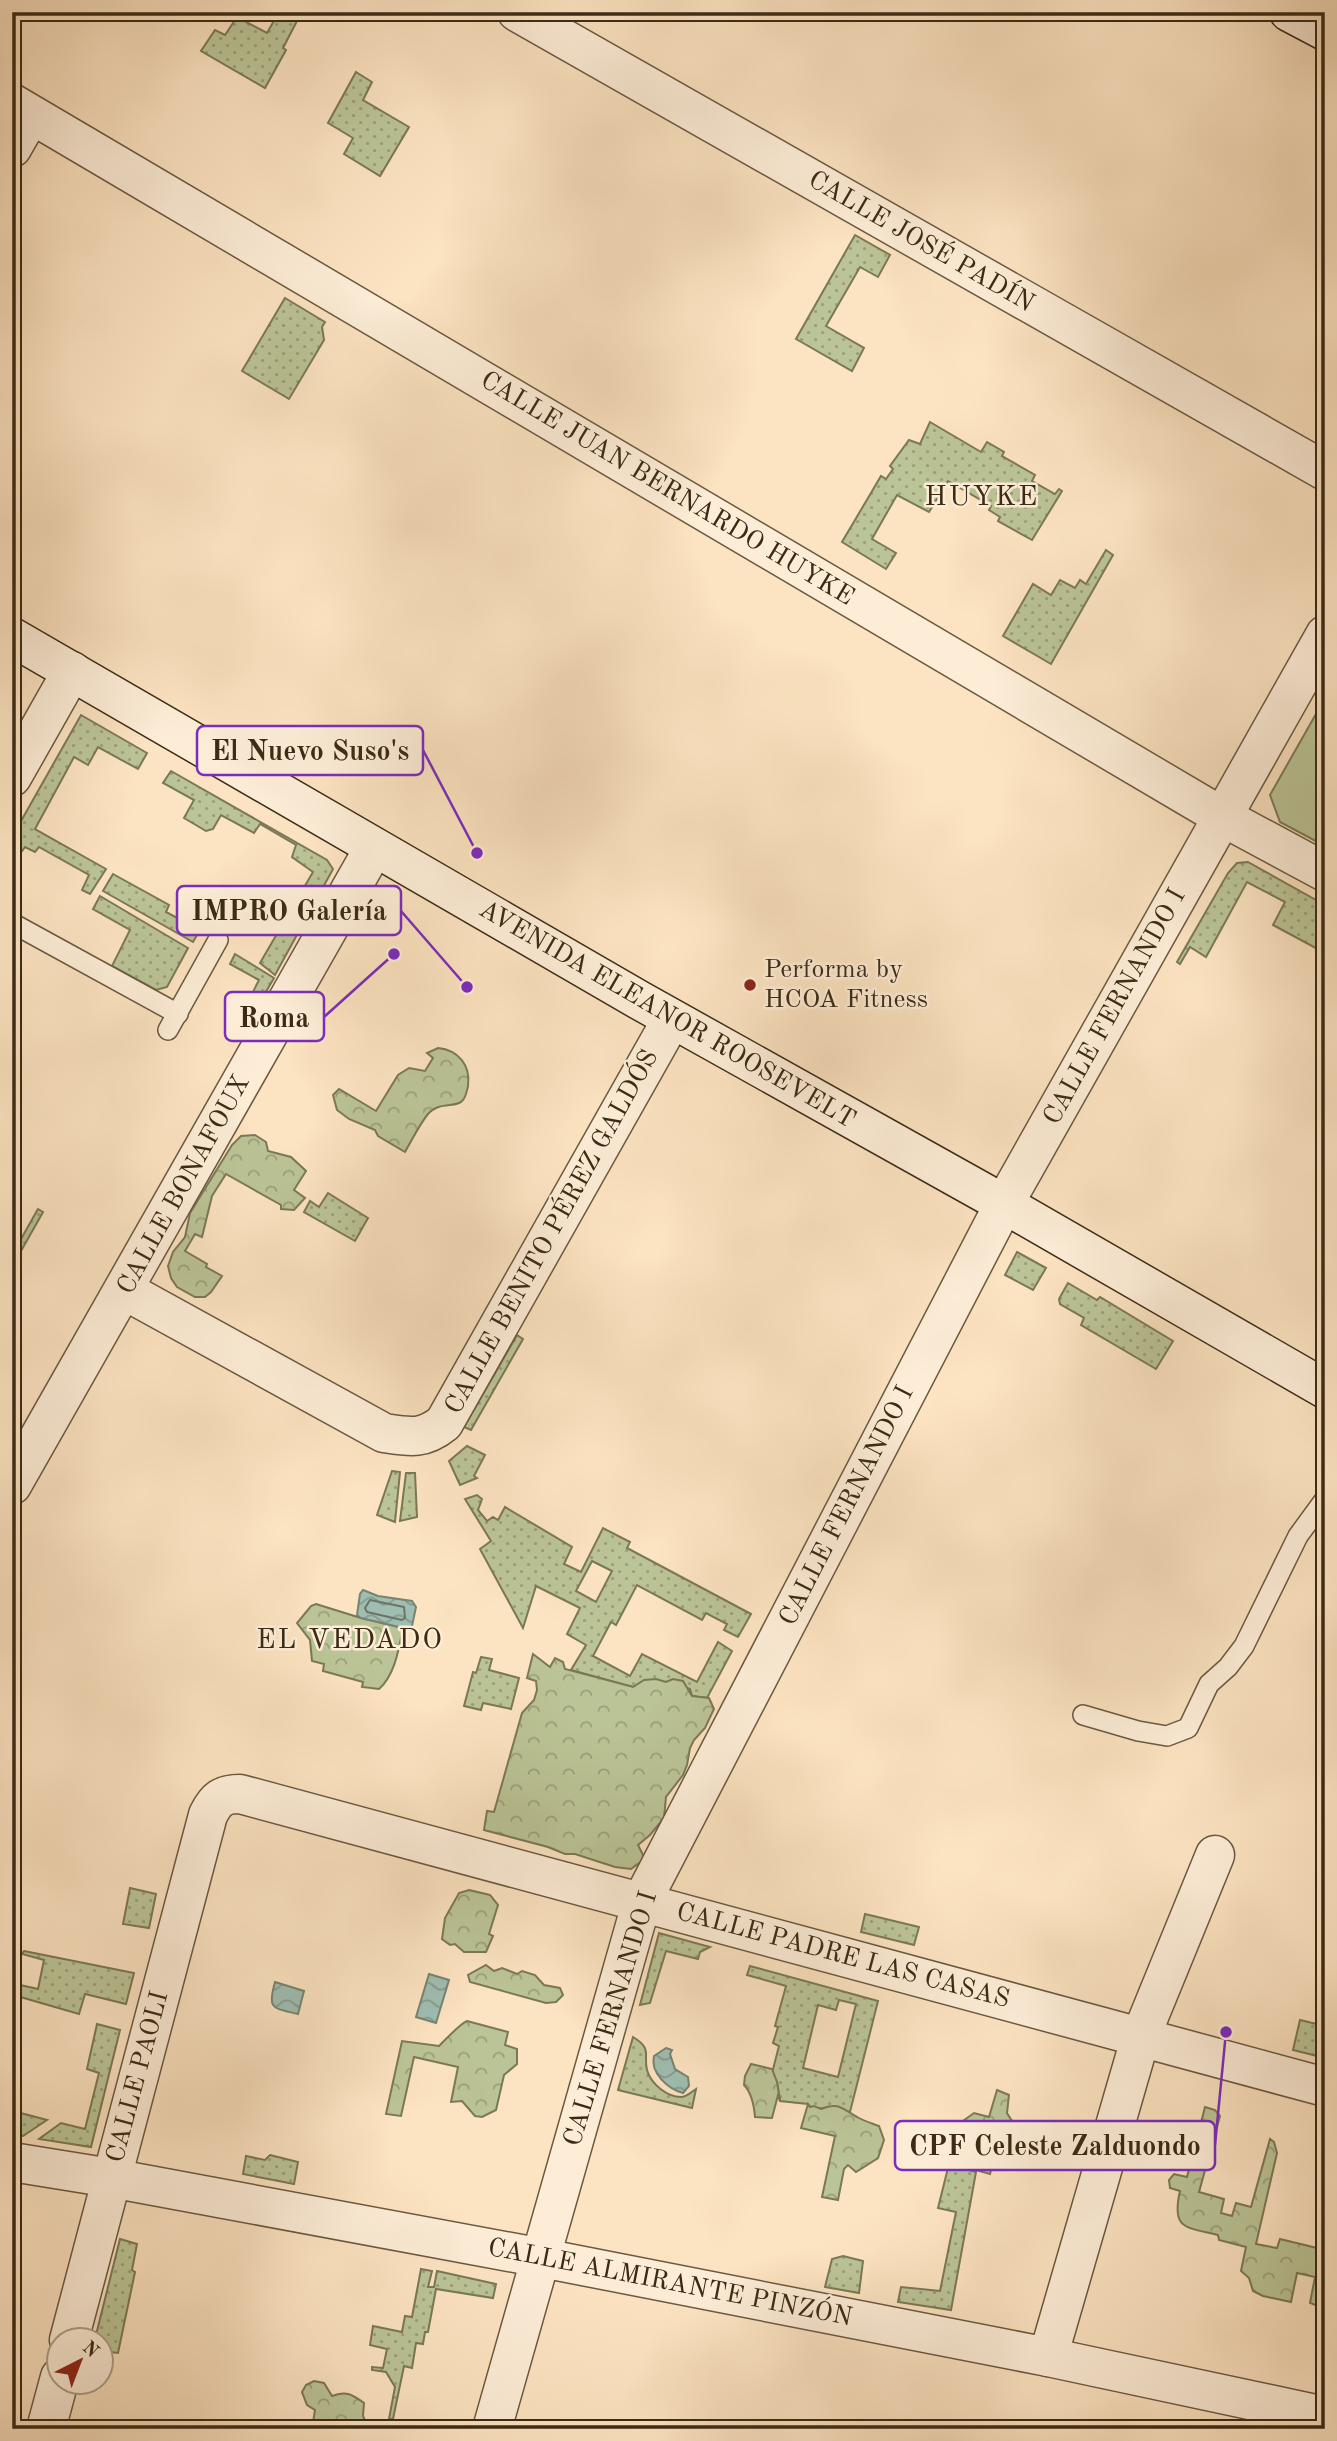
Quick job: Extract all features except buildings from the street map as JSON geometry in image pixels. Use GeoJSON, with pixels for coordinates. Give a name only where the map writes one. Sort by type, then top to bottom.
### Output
{"type":"FeatureCollection","features":[{"type":"Feature","properties":{"kind":"street","name":"CALLE JOSÉ PADÍN"},"geometry":{"type":"LineString","coordinates":[[517,12],[1325,471]]}},
{"type":"Feature","properties":{"kind":"street"},"geometry":{"type":"LineString","coordinates":[[1289,12],[1325,31]]}},
{"type":"Feature","properties":{"kind":"street"},"geometry":{"type":"LineString","coordinates":[[12,148],[22,109]]}},
{"type":"Feature","properties":{"kind":"street","name":"CALLE JUAN BERNARDO HUYKE"},"geometry":{"type":"LineString","coordinates":[[22,109],[1222,816],[1325,872]]}},
{"type":"Feature","properties":{"kind":"street","name":"CALLE FERNANDO I"},"geometry":{"type":"LineString","coordinates":[[492,2429],[642,1901],[1004,1204],[1325,635]]}},
{"type":"Feature","properties":{"kind":"street","name":"AVENIDA ELEANOR ROOSEVELT"},"geometry":{"type":"LineString","coordinates":[[12,637],[374,848],[1325,1389]]}},
{"type":"Feature","properties":{"kind":"street"},"geometry":{"type":"LineString","coordinates":[[12,777],[72,671]]}},
{"type":"Feature","properties":{"kind":"street","name":"CALLE BONAFOUX"},"geometry":{"type":"LineString","coordinates":[[12,1485],[374,848]]}},
{"type":"Feature","properties":{"kind":"street","name":"CALLE BENITO PÉREZ GALDÓS"},"geometry":{"type":"LineString","coordinates":[[124,1290],[384,1433],[419,1437],[433,1432],[444,1423],[671,1018]]}},
{"type":"Feature","properties":{"kind":"street","name":"CALLE PADRE LAS CASAS"},"geometry":{"type":"LineString","coordinates":[[208,1815],[215,1800],[228,1794],[240,1794],[1325,2087]]}},
{"type":"Feature","properties":{"kind":"street","name":"CALLE PAOLI"},"geometry":{"type":"LineString","coordinates":[[73,2326],[208,1815]]}},
{"type":"Feature","properties":{"kind":"street"},"geometry":{"type":"LineString","coordinates":[[1048,2357],[1141,2036],[1215,1855]]}},
{"type":"Feature","properties":{"kind":"street","name":"CALLE ALMIRANTE PINZÓN"},"geometry":{"type":"LineString","coordinates":[[12,2162],[542,2258],[1048,2357],[1325,2416]]}},
{"type":"Feature","properties":{"kind":"street"},"geometry":{"type":"LineString","coordinates":[[46,2429],[55,2396]]}},
{"type":"Feature","properties":{"kind":"lane"},"geometry":{"type":"LineString","coordinates":[[12,923],[173,1022],[218,940]]}},
{"type":"Feature","properties":{"kind":"lane"},"geometry":{"type":"LineString","coordinates":[[1083,1715],[1138,1731],[1167,1736],[1188,1728],[1209,1684],[1228,1667],[1244,1646],[1298,1536],[1325,1499]]}},
{"type":"Feature","properties":{"kind":"green space"},"geometry":{"type":"Polygon","coordinates":[[[279,12],[291,12],[299,17],[283,48],[286,50],[265,88],[201,51],[215,30],[225,35],[237,17],[267,33],[279,12]]]}},
{"type":"Feature","properties":{"kind":"green space"},"geometry":{"type":"Polygon","coordinates":[[[356,72],[372,82],[363,100],[409,127],[380,176],[344,154],[353,138],[328,123],[356,72]]]}},
{"type":"Feature","properties":{"kind":"green space"},"geometry":{"type":"Polygon","coordinates":[[[855,235],[890,255],[878,277],[860,267],[826,326],[864,348],[852,371],[796,339],[855,235]]]}},
{"type":"Feature","properties":{"kind":"green space"},"geometry":{"type":"Polygon","coordinates":[[[285,298],[325,322],[322,327],[324,340],[289,399],[242,371],[285,298]]]}},
{"type":"Feature","properties":{"kind":"green space"},"geometry":{"type":"Polygon","coordinates":[[[930,422],[981,452],[987,442],[1004,452],[1002,456],[1035,475],[1032,481],[1055,494],[1059,489],[1062,491],[1032,540],[998,521],[1000,517],[989,510],[991,506],[948,481],[929,512],[897,495],[872,539],[896,553],[886,569],[842,542],[881,476],[886,479],[893,469],[890,466],[909,440],[920,444],[930,422]]]}},
{"type":"Feature","properties":{"kind":"green space"},"geometry":{"type":"Polygon","coordinates":[[[1106,550],[1113,555],[1051,664],[1003,636],[1033,584],[1051,595],[1060,580],[1075,588],[1080,580],[1086,584],[1106,550]]]}},
{"type":"Feature","properties":{"kind":"green space"},"geometry":{"type":"Polygon","coordinates":[[[1325,698],[1325,846],[1280,822],[1270,795],[1325,698]]]}},
{"type":"Feature","properties":{"kind":"green space"},"geometry":{"type":"Polygon","coordinates":[[[81,715],[147,753],[138,769],[98,747],[88,765],[74,757],[35,829],[106,869],[90,894],[82,890],[89,875],[39,847],[35,852],[25,847],[12,865],[12,837],[81,715]]]}},
{"type":"Feature","properties":{"kind":"green space"},"geometry":{"type":"Polygon","coordinates":[[[171,771],[327,860],[333,869],[275,975],[260,963],[313,872],[292,857],[296,845],[260,824],[254,833],[221,815],[213,829],[206,831],[184,818],[194,800],[163,783],[171,771]]]}},
{"type":"Feature","properties":{"kind":"green space"},"geometry":{"type":"Polygon","coordinates":[[[1248,862],[1325,905],[1325,953],[1273,925],[1285,902],[1247,882],[1206,957],[1190,947],[1180,964],[1177,962],[1228,873],[1237,863],[1248,862]]]}},
{"type":"Feature","properties":{"kind":"green space"},"geometry":{"type":"Polygon","coordinates":[[[113,874],[169,905],[166,912],[200,930],[193,942],[103,891],[113,874]]]}},
{"type":"Feature","properties":{"kind":"green space"},"geometry":{"type":"Polygon","coordinates":[[[100,896],[188,948],[167,987],[156,990],[112,966],[130,930],[93,909],[100,896]]]}},
{"type":"Feature","properties":{"kind":"green space"},"geometry":{"type":"Polygon","coordinates":[[[235,954],[274,978],[243,1031],[235,1027],[259,980],[230,964],[235,954]]]}},
{"type":"Feature","properties":{"kind":"green space"},"geometry":{"type":"Polygon","coordinates":[[[438,1048],[452,1052],[462,1060],[468,1078],[466,1094],[459,1103],[432,1110],[405,1152],[378,1136],[375,1130],[349,1119],[337,1110],[333,1095],[339,1089],[376,1111],[398,1075],[409,1068],[425,1071],[433,1058],[427,1053],[438,1048]]]}},
{"type":"Feature","properties":{"kind":"green space"},"geometry":{"type":"Polygon","coordinates":[[[255,1135],[266,1142],[268,1151],[291,1157],[306,1171],[294,1190],[305,1198],[294,1210],[281,1209],[281,1205],[226,1174],[212,1196],[202,1237],[195,1234],[185,1251],[222,1276],[205,1297],[195,1297],[177,1287],[171,1278],[168,1266],[173,1252],[185,1237],[190,1213],[232,1145],[241,1136],[255,1135]]]}},
{"type":"Feature","properties":{"kind":"green space"},"geometry":{"type":"Polygon","coordinates":[[[328,1193],[368,1218],[355,1241],[304,1212],[310,1201],[319,1207],[328,1193]]]}},
{"type":"Feature","properties":{"kind":"green space"},"geometry":{"type":"Polygon","coordinates":[[[38,1209],[43,1212],[12,1267],[12,1255],[38,1209]]]}},
{"type":"Feature","properties":{"kind":"green space"},"geometry":{"type":"Polygon","coordinates":[[[1017,1252],[1046,1268],[1033,1290],[1005,1275],[1017,1252]]]}},
{"type":"Feature","properties":{"kind":"green space"},"geometry":{"type":"Polygon","coordinates":[[[1068,1283],[1097,1300],[1100,1297],[1173,1341],[1156,1369],[1081,1325],[1084,1318],[1060,1304],[1059,1299],[1068,1283]]]}},
{"type":"Feature","properties":{"kind":"green space"},"geometry":{"type":"Polygon","coordinates":[[[517,1335],[523,1339],[471,1430],[464,1427],[517,1335]]]}},
{"type":"Feature","properties":{"kind":"green space"},"geometry":{"type":"Polygon","coordinates":[[[467,1446],[485,1455],[474,1476],[477,1478],[460,1485],[449,1461],[467,1446]]]}},
{"type":"Feature","properties":{"kind":"green space"},"geometry":{"type":"Polygon","coordinates":[[[392,1471],[400,1472],[395,1522],[377,1515],[392,1471]]]}},
{"type":"Feature","properties":{"kind":"green space"},"geometry":{"type":"Polygon","coordinates":[[[406,1473],[415,1473],[417,1517],[400,1521],[406,1473]]]}},
{"type":"Feature","properties":{"kind":"green space"},"geometry":{"type":"Polygon","coordinates":[[[477,1495],[482,1499],[478,1510],[487,1521],[493,1517],[498,1520],[505,1507],[572,1547],[564,1564],[581,1572],[603,1528],[630,1542],[627,1548],[751,1614],[738,1637],[724,1630],[727,1624],[706,1613],[702,1620],[637,1585],[616,1625],[611,1622],[593,1656],[630,1676],[642,1654],[697,1682],[718,1642],[732,1651],[707,1698],[692,1696],[690,1689],[668,1683],[647,1681],[633,1687],[571,1670],[586,1645],[567,1634],[580,1608],[536,1586],[523,1628],[480,1549],[491,1541],[465,1499],[477,1495]],[[592,1561],[576,1591],[596,1602],[612,1571],[592,1561]]]}},
{"type":"Feature","properties":{"kind":"green space"},"geometry":{"type":"Polygon","coordinates":[[[316,1604],[403,1628],[393,1669],[379,1689],[362,1687],[363,1682],[323,1671],[324,1664],[312,1661],[310,1640],[297,1623],[311,1606],[316,1604]]]}},
{"type":"Feature","properties":{"kind":"green space"},"geometry":{"type":"Polygon","coordinates":[[[533,1654],[550,1667],[555,1658],[563,1662],[565,1669],[633,1687],[644,1680],[683,1681],[692,1696],[709,1698],[714,1709],[705,1728],[690,1748],[683,1775],[666,1797],[664,1818],[638,1845],[645,1859],[631,1869],[615,1867],[575,1854],[565,1854],[484,1830],[487,1811],[494,1812],[522,1713],[534,1700],[537,1690],[536,1681],[527,1678],[533,1654]]]}},
{"type":"Feature","properties":{"kind":"green space"},"geometry":{"type":"Polygon","coordinates":[[[481,1657],[492,1659],[489,1670],[519,1678],[511,1709],[483,1703],[481,1710],[464,1706],[473,1672],[476,1673],[481,1657]]]}},
{"type":"Feature","properties":{"kind":"green space"},"geometry":{"type":"Polygon","coordinates":[[[130,1888],[156,1894],[149,1928],[123,1924],[130,1888]]]}},
{"type":"Feature","properties":{"kind":"green space"},"geometry":{"type":"Polygon","coordinates":[[[469,1890],[490,1895],[498,1905],[489,1934],[493,1936],[486,1952],[464,1952],[455,1944],[450,1945],[442,1939],[445,1918],[459,1893],[469,1890]]]}},
{"type":"Feature","properties":{"kind":"green space"},"geometry":{"type":"Polygon","coordinates":[[[865,1914],[919,1927],[914,1945],[861,1932],[865,1914]]]}},
{"type":"Feature","properties":{"kind":"green space"},"geometry":{"type":"Polygon","coordinates":[[[659,1933],[710,1947],[700,1952],[698,1959],[666,1951],[650,2003],[640,2005],[659,1933]]]}},
{"type":"Feature","properties":{"kind":"green space"},"geometry":{"type":"Polygon","coordinates":[[[24,1951],[134,1973],[126,2004],[85,1994],[79,2014],[17,1996],[20,1985],[38,1989],[44,1960],[22,1954],[24,1951]]]}},
{"type":"Feature","properties":{"kind":"green space"},"geometry":{"type":"Polygon","coordinates":[[[486,1965],[494,1971],[502,1968],[517,1974],[522,1971],[535,1975],[544,1985],[560,1988],[563,1995],[556,2002],[546,2003],[470,1982],[468,1975],[486,1965]]]}},
{"type":"Feature","properties":{"kind":"green space"},"geometry":{"type":"Polygon","coordinates":[[[750,1966],[878,2001],[850,2112],[780,2101],[777,2082],[772,2073],[779,2046],[773,2043],[786,1986],[747,1975],[750,1966]],[[839,2000],[836,2010],[818,2005],[803,2068],[838,2077],[856,2004],[839,2000]]]}},
{"type":"Feature","properties":{"kind":"green space"},"geometry":{"type":"Polygon","coordinates":[[[1300,2020],[1325,2026],[1325,2058],[1293,2050],[1300,2020]]]}},
{"type":"Feature","properties":{"kind":"green space"},"geometry":{"type":"Polygon","coordinates":[[[467,2021],[508,2032],[505,2045],[517,2049],[517,2064],[504,2075],[496,2110],[482,2117],[475,2116],[462,2101],[451,2102],[458,2067],[414,2057],[401,2116],[386,2114],[402,2041],[439,2046],[467,2021]]]}},
{"type":"Feature","properties":{"kind":"green space"},"geometry":{"type":"Polygon","coordinates":[[[97,2024],[120,2030],[91,2147],[39,2139],[61,2123],[85,2129],[99,2073],[87,2069],[97,2024]]]}},
{"type":"Feature","properties":{"kind":"green space"},"geometry":{"type":"Polygon","coordinates":[[[633,2037],[643,2045],[647,2070],[660,2089],[681,2097],[696,2089],[692,2108],[618,2090],[633,2037]]]}},
{"type":"Feature","properties":{"kind":"green space"},"geometry":{"type":"Polygon","coordinates":[[[751,2064],[772,2069],[780,2101],[778,2095],[772,2118],[755,2117],[752,2099],[744,2085],[751,2064]]]}},
{"type":"Feature","properties":{"kind":"green space"},"geometry":{"type":"Polygon","coordinates":[[[997,2090],[1009,2095],[1007,2113],[1012,2121],[1010,2129],[999,2141],[990,2174],[962,2166],[956,2160],[954,2144],[960,2123],[974,2113],[989,2117],[997,2090]]]}},
{"type":"Feature","properties":{"kind":"green space"},"geometry":{"type":"Polygon","coordinates":[[[12,2098],[15,2099],[13,2111],[47,2120],[23,2136],[12,2134],[12,2098]]]}},
{"type":"Feature","properties":{"kind":"green space"},"geometry":{"type":"Polygon","coordinates":[[[808,2104],[821,2109],[840,2107],[879,2126],[884,2140],[878,2158],[856,2172],[848,2165],[844,2169],[838,2200],[822,2197],[835,2136],[801,2128],[808,2104]]]}},
{"type":"Feature","properties":{"kind":"green space"},"geometry":{"type":"Polygon","coordinates":[[[1205,2107],[1215,2110],[1220,2116],[1199,2192],[1224,2199],[1221,2213],[1232,2216],[1236,2203],[1251,2207],[1270,2139],[1274,2142],[1277,2153],[1256,2244],[1277,2248],[1280,2239],[1317,2248],[1325,2213],[1325,2309],[1310,2303],[1315,2277],[1297,2273],[1291,2302],[1253,2291],[1249,2278],[1241,2271],[1246,2247],[1219,2240],[1218,2235],[1190,2228],[1180,2220],[1180,2191],[1170,2188],[1169,2180],[1174,2174],[1187,2177],[1205,2107]]]}},
{"type":"Feature","properties":{"kind":"green space"},"geometry":{"type":"Polygon","coordinates":[[[270,2155],[298,2162],[294,2184],[243,2174],[246,2156],[265,2160],[270,2155]]]}},
{"type":"Feature","properties":{"kind":"green space"},"geometry":{"type":"Polygon","coordinates":[[[949,2164],[976,2172],[951,2310],[898,2302],[901,2287],[940,2291],[956,2212],[938,2208],[949,2164]]]}},
{"type":"Feature","properties":{"kind":"green space"},"geometry":{"type":"Polygon","coordinates":[[[120,2239],[137,2244],[132,2270],[135,2272],[118,2353],[116,2326],[98,2326],[120,2239]]]}},
{"type":"Feature","properties":{"kind":"green space"},"geometry":{"type":"Polygon","coordinates":[[[843,2256],[863,2261],[859,2293],[825,2287],[832,2259],[843,2256]]]}},
{"type":"Feature","properties":{"kind":"green space"},"geometry":{"type":"Polygon","coordinates":[[[421,2269],[432,2271],[428,2287],[434,2287],[437,2271],[496,2284],[493,2298],[436,2289],[428,2332],[425,2332],[423,2344],[416,2343],[412,2368],[404,2366],[393,2419],[389,2419],[395,2387],[386,2372],[372,2370],[372,2367],[383,2368],[387,2349],[370,2345],[373,2326],[402,2332],[405,2316],[412,2317],[421,2269]]]}},
{"type":"Feature","properties":{"kind":"green space"},"geometry":{"type":"Polygon","coordinates":[[[314,2381],[324,2383],[332,2396],[349,2394],[364,2403],[363,2416],[369,2429],[312,2429],[315,2410],[307,2405],[302,2392],[306,2385],[314,2381]]]}},
{"type":"Feature","properties":{"kind":"water"},"geometry":{"type":"Polygon","coordinates":[[[363,1590],[378,1596],[412,1601],[416,1607],[412,1626],[403,1628],[361,1618],[357,1615],[363,1590]]]}},
{"type":"Feature","properties":{"kind":"water"},"geometry":{"type":"Polygon","coordinates":[[[429,1974],[449,1980],[436,2023],[416,2017],[429,1974]]]}},
{"type":"Feature","properties":{"kind":"water"},"geometry":{"type":"Polygon","coordinates":[[[275,1982],[304,1991],[298,2014],[274,2006],[272,1998],[275,1982]]]}},
{"type":"Feature","properties":{"kind":"water"},"geometry":{"type":"Polygon","coordinates":[[[666,2048],[672,2050],[670,2054],[675,2069],[688,2077],[689,2086],[683,2093],[666,2084],[657,2074],[654,2056],[666,2048]]]}},
{"type":"Feature","properties":{"kind":"place","name":"El Nuevo Suso's"},"geometry":{"type":"Point","coordinates":[477,853]}},
{"type":"Feature","properties":{"kind":"place","name":"Roma"},"geometry":{"type":"Point","coordinates":[394,954]}},
{"type":"Feature","properties":{"kind":"place","name":"Performa by HCOA Fitness"},"geometry":{"type":"Point","coordinates":[750,985]}},
{"type":"Feature","properties":{"kind":"place","name":"IMPRO Galería"},"geometry":{"type":"Point","coordinates":[467,987]}},
{"type":"Feature","properties":{"kind":"place","name":"CPF Celeste Zalduondo"},"geometry":{"type":"Point","coordinates":[1226,2032]}},
{"type":"Feature","properties":{"kind":"district","name":"HUYKE"},"geometry":{"type":"Point","coordinates":[982,498]}},
{"type":"Feature","properties":{"kind":"district","name":"EL VEDADO"},"geometry":{"type":"Point","coordinates":[350,1641]}}]}
